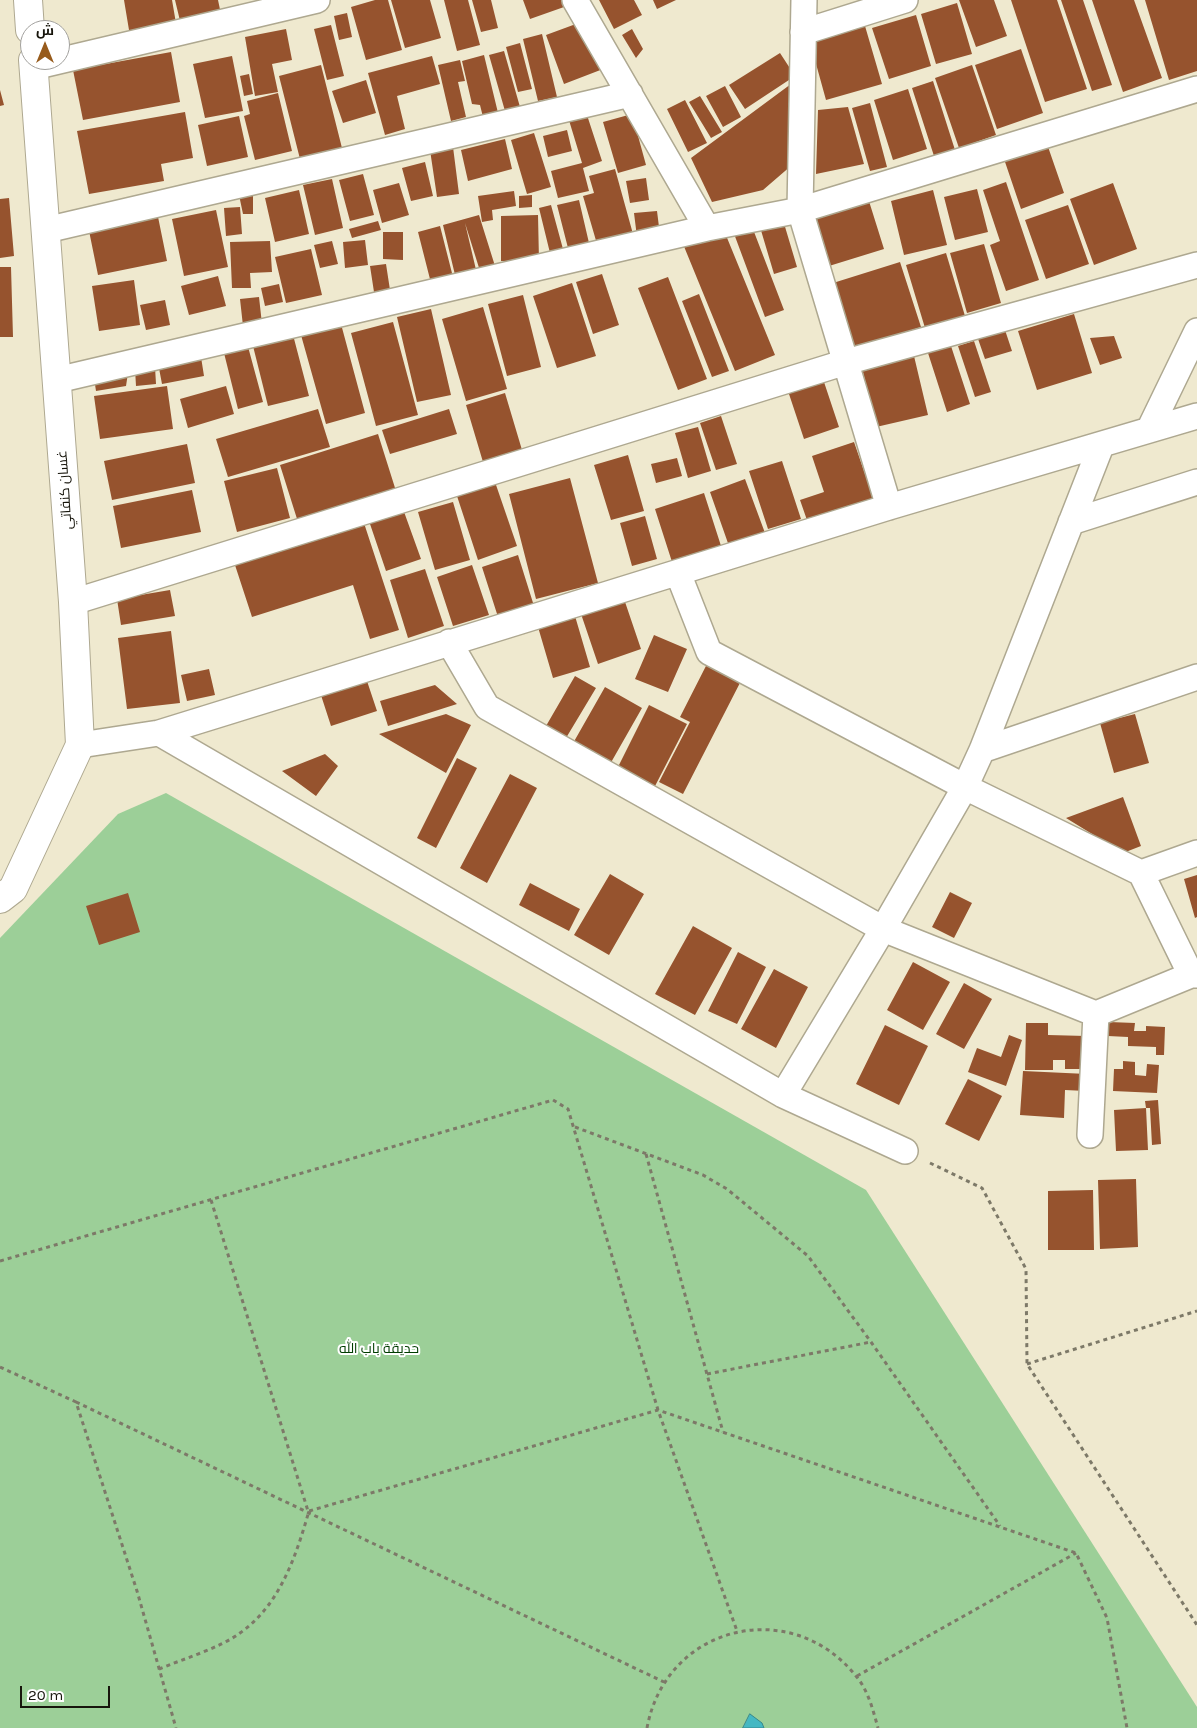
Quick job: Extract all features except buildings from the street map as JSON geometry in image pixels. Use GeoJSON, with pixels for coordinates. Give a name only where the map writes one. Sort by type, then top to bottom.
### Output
{"type":"FeatureCollection","features":[{"type":"Feature","properties":{"kind":"street"},"geometry":{"type":"LineString","coordinates":[[28,0],[29,20]]}},
{"type":"Feature","properties":{"kind":"street"},"geometry":{"type":"LineString","coordinates":[[70,55],[317,0]]}},
{"type":"Feature","properties":{"kind":"street"},"geometry":{"type":"LineString","coordinates":[[575,0],[707,228]]}},
{"type":"Feature","properties":{"kind":"street"},"geometry":{"type":"LineString","coordinates":[[804,0],[800,210],[889,507]]}},
{"type":"Feature","properties":{"kind":"street"},"geometry":{"type":"LineString","coordinates":[[804,32],[905,0]]}},
{"type":"Feature","properties":{"kind":"street","name":"غسان كنفاتي"},"geometry":{"type":"LineString","coordinates":[[0,899],[13,889],[80,745],[74,602],[34,70]]}},
{"type":"Feature","properties":{"kind":"street"},"geometry":{"type":"LineString","coordinates":[[56,380],[707,228],[800,210],[1197,90]]}},
{"type":"Feature","properties":{"kind":"street"},"geometry":{"type":"LineString","coordinates":[[46,230],[630,94]]}},
{"type":"Feature","properties":{"kind":"street"},"geometry":{"type":"LineString","coordinates":[[74,602],[846,362],[1197,265]]}},
{"type":"Feature","properties":{"kind":"street"},"geometry":{"type":"LineString","coordinates":[[1149,430],[1197,331]]}},
{"type":"Feature","properties":{"kind":"street"},"geometry":{"type":"LineString","coordinates":[[80,745],[159,733],[889,507],[1101,446],[1197,416]]}},
{"type":"Feature","properties":{"kind":"street"},"geometry":{"type":"LineString","coordinates":[[782,1095],[883,929],[965,786],[982,750],[1101,446]]}},
{"type":"Feature","properties":{"kind":"street"},"geometry":{"type":"LineString","coordinates":[[1071,522],[1197,482]]}},
{"type":"Feature","properties":{"kind":"street"},"geometry":{"type":"LineString","coordinates":[[449,642],[487,707],[883,929],[1096,1014],[1194,975],[1141,873],[965,786],[709,652],[678,572]]}},
{"type":"Feature","properties":{"kind":"street"},"geometry":{"type":"LineString","coordinates":[[982,750],[1197,677]]}},
{"type":"Feature","properties":{"kind":"street"},"geometry":{"type":"LineString","coordinates":[[159,733],[782,1095],[905,1151]]}},
{"type":"Feature","properties":{"kind":"street"},"geometry":{"type":"LineString","coordinates":[[1141,873],[1197,854]]}},
{"type":"Feature","properties":{"kind":"street"},"geometry":{"type":"LineString","coordinates":[[1090,1136],[1096,1014]]}},
{"type":"Feature","properties":{"kind":"path"},"geometry":{"type":"LineString","coordinates":[[0,1261],[554,1100],[568,1109],[658,1410],[736,1631]]}},
{"type":"Feature","properties":{"kind":"path"},"geometry":{"type":"LineString","coordinates":[[574,1127],[704,1175],[727,1189],[808,1256],[871,1342],[1000,1527]]}},
{"type":"Feature","properties":{"kind":"path"},"geometry":{"type":"LineString","coordinates":[[905,1151],[982,1188],[1026,1269],[1027,1364],[1197,1624]]}},
{"type":"Feature","properties":{"kind":"path"},"geometry":{"type":"LineString","coordinates":[[646,1153],[723,1432]]}},
{"type":"Feature","properties":{"kind":"path"},"geometry":{"type":"LineString","coordinates":[[159,1668],[240,1633],[273,1601],[298,1551],[309,1511],[211,1200]]}},
{"type":"Feature","properties":{"kind":"path"},"geometry":{"type":"LineString","coordinates":[[1027,1364],[1197,1311]]}},
{"type":"Feature","properties":{"kind":"path"},"geometry":{"type":"LineString","coordinates":[[707,1374],[871,1342]]}},
{"type":"Feature","properties":{"kind":"path"},"geometry":{"type":"LineString","coordinates":[[0,1367],[309,1511],[664,1682]]}},
{"type":"Feature","properties":{"kind":"path"},"geometry":{"type":"LineString","coordinates":[[76,1402],[137,1591],[176,1728]]}},
{"type":"Feature","properties":{"kind":"path"},"geometry":{"type":"LineString","coordinates":[[309,1511],[658,1410],[1076,1553],[1107,1618],[1128,1728]]}},
{"type":"Feature","properties":{"kind":"path"},"geometry":{"type":"LineString","coordinates":[[857,1676],[1076,1553]]}},
{"type":"Feature","properties":{"kind":"path"},"geometry":{"type":"LineString","coordinates":[[648,1728],[651,1710],[664,1682],[683,1659],[708,1642],[736,1631],[770,1629],[804,1636],[833,1652],[857,1676],[872,1703],[878,1728]]}},
{"type":"Feature","properties":{"kind":"green space","name":"حديقة باب الله"},"geometry":{"type":"Polygon","coordinates":[[[166,793],[866,1190],[1197,1707],[1197,1728],[0,1728],[0,938],[118,814],[166,793]]]}},
{"type":"Feature","properties":{"kind":"water"},"geometry":{"type":"Polygon","coordinates":[[[750,1714],[762,1723],[764,1728],[743,1728],[750,1714]]]}}]}
